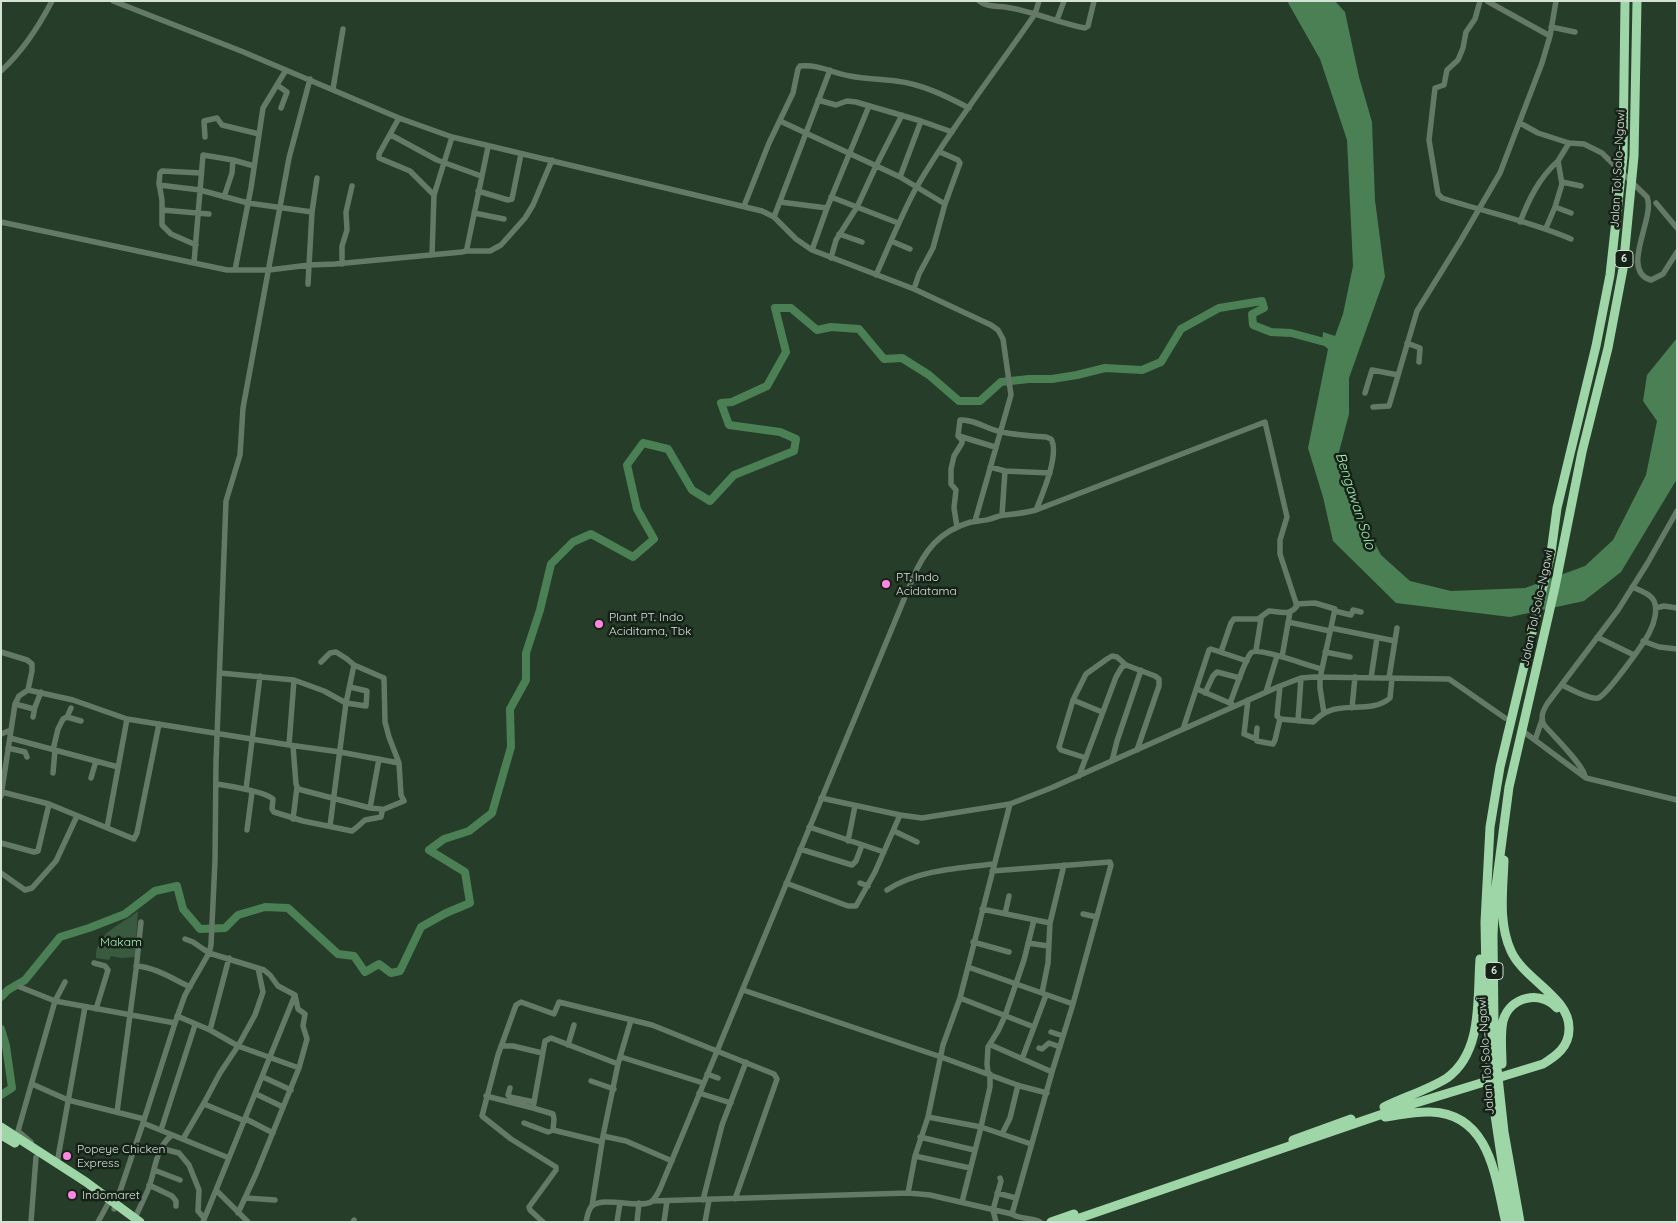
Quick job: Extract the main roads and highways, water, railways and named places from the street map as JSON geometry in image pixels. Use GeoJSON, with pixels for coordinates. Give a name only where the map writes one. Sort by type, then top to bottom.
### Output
{"type":"FeatureCollection","features":[{"type":"Feature","properties":{"kind":"highway","name":"Jalan Tol Solo–Ngawi"},"geometry":{"type":"LineString","coordinates":[[1511,1222],[1489,1065],[1485,922],[1488,860],[1493,808],[1500,767],[1551,553],[1557,508],[1596,346],[1610,275],[1623,157],[1625,1]]}},
{"type":"Feature","properties":{"kind":"highway","name":"Jalan Tol Solo–Ngawi"},"geometry":{"type":"LineString","coordinates":[[1520,1222],[1504,1132],[1494,1026],[1493,935],[1496,894],[1505,810],[1519,739],[1556,587],[1582,452],[1608,348],[1623,269],[1634,156],[1637,1]]}},
{"type":"Feature","properties":{"kind":"highway"},"geometry":{"type":"LineString","coordinates":[[1051,1222],[1384,1108],[1543,1064],[1561,1051],[1569,1036],[1569,1020],[1560,1003],[1518,963],[1507,939],[1503,911],[1505,810]]}},
{"type":"Feature","properties":{"kind":"highway"},"geometry":{"type":"LineString","coordinates":[[1384,1108],[1447,1078],[1466,1058],[1476,1026],[1481,946],[1485,922]]}},
{"type":"Feature","properties":{"kind":"highway"},"geometry":{"type":"LineString","coordinates":[[1504,1132],[1506,1112],[1503,1088],[1502,1033],[1504,1019],[1513,1005],[1520,1000],[1534,997],[1544,999],[1552,1003],[1561,1014],[1565,1028],[1563,1037],[1553,1052],[1522,1069]]}},
{"type":"Feature","properties":{"kind":"highway"},"geometry":{"type":"LineString","coordinates":[[1068,1222],[1462,1087]]}},
{"type":"Feature","properties":{"kind":"highway"},"geometry":{"type":"LineString","coordinates":[[1358,1123],[1407,1114],[1431,1112],[1452,1116],[1467,1124],[1483,1142],[1489,1154],[1506,1222]]}},
{"type":"Feature","properties":{"kind":"highway"},"geometry":{"type":"LineString","coordinates":[[1,1127],[57,1162],[112,1204]]}},
{"type":"Feature","properties":{"kind":"highway"},"geometry":{"type":"LineString","coordinates":[[1,1135],[136,1220]]}},
{"type":"Feature","properties":{"kind":"waterway"},"geometry":{"type":"LineString","coordinates":[[1,997],[8,990],[25,980],[60,937],[125,914],[155,891],[177,886],[183,909],[200,929],[225,928],[238,915],[265,907],[288,908],[338,954],[354,956],[365,972],[379,964],[391,973],[400,971],[421,927],[446,913],[470,903],[465,872],[429,850],[444,839],[469,831],[492,813],[511,747],[510,709],[526,680],[526,653],[540,610],[551,564],[573,542],[591,534],[633,557],[654,539],[637,509],[627,465],[643,443],[668,449],[692,490],[710,501],[734,475],[794,451],[796,439],[780,432],[729,425],[721,403],[732,402],[767,386],[786,352],[775,308],[791,308],[817,330],[831,327],[859,329],[884,359],[902,358],[929,375],[959,401],[980,401],[1001,382],[1052,379],[1105,368],[1142,370],[1161,362],[1181,329],[1219,308],[1262,301],[1264,308],[1252,314],[1253,325],[1271,332],[1291,333],[1332,344]]}},
{"type":"Feature","properties":{"kind":"waterway"},"geometry":{"type":"LineString","coordinates":[[1,1029],[6,1046],[12,1088],[1,1095]]}},
{"type":"Feature","properties":{"kind":"place","name":"PT. Indo Acidatama"},"geometry":{"type":"Point","coordinates":[886,584]}},
{"type":"Feature","properties":{"kind":"place","name":"Plant PT. Indo Aciditama, Tbk"},"geometry":{"type":"Point","coordinates":[599,624]}},
{"type":"Feature","properties":{"kind":"place","name":"Popeye Chicken Express"},"geometry":{"type":"Point","coordinates":[67,1156]}},
{"type":"Feature","properties":{"kind":"place","name":"Indomaret"},"geometry":{"type":"Point","coordinates":[72,1195]}},
{"type":"Feature","properties":{"kind":"water label","name":"Bengawan Solo"},"geometry":{"type":"Point","coordinates":[1355,501]}},
{"type":"Feature","properties":{"kind":"park label","name":"Makam"},"geometry":{"type":"Point","coordinates":[121,942]}}]}
